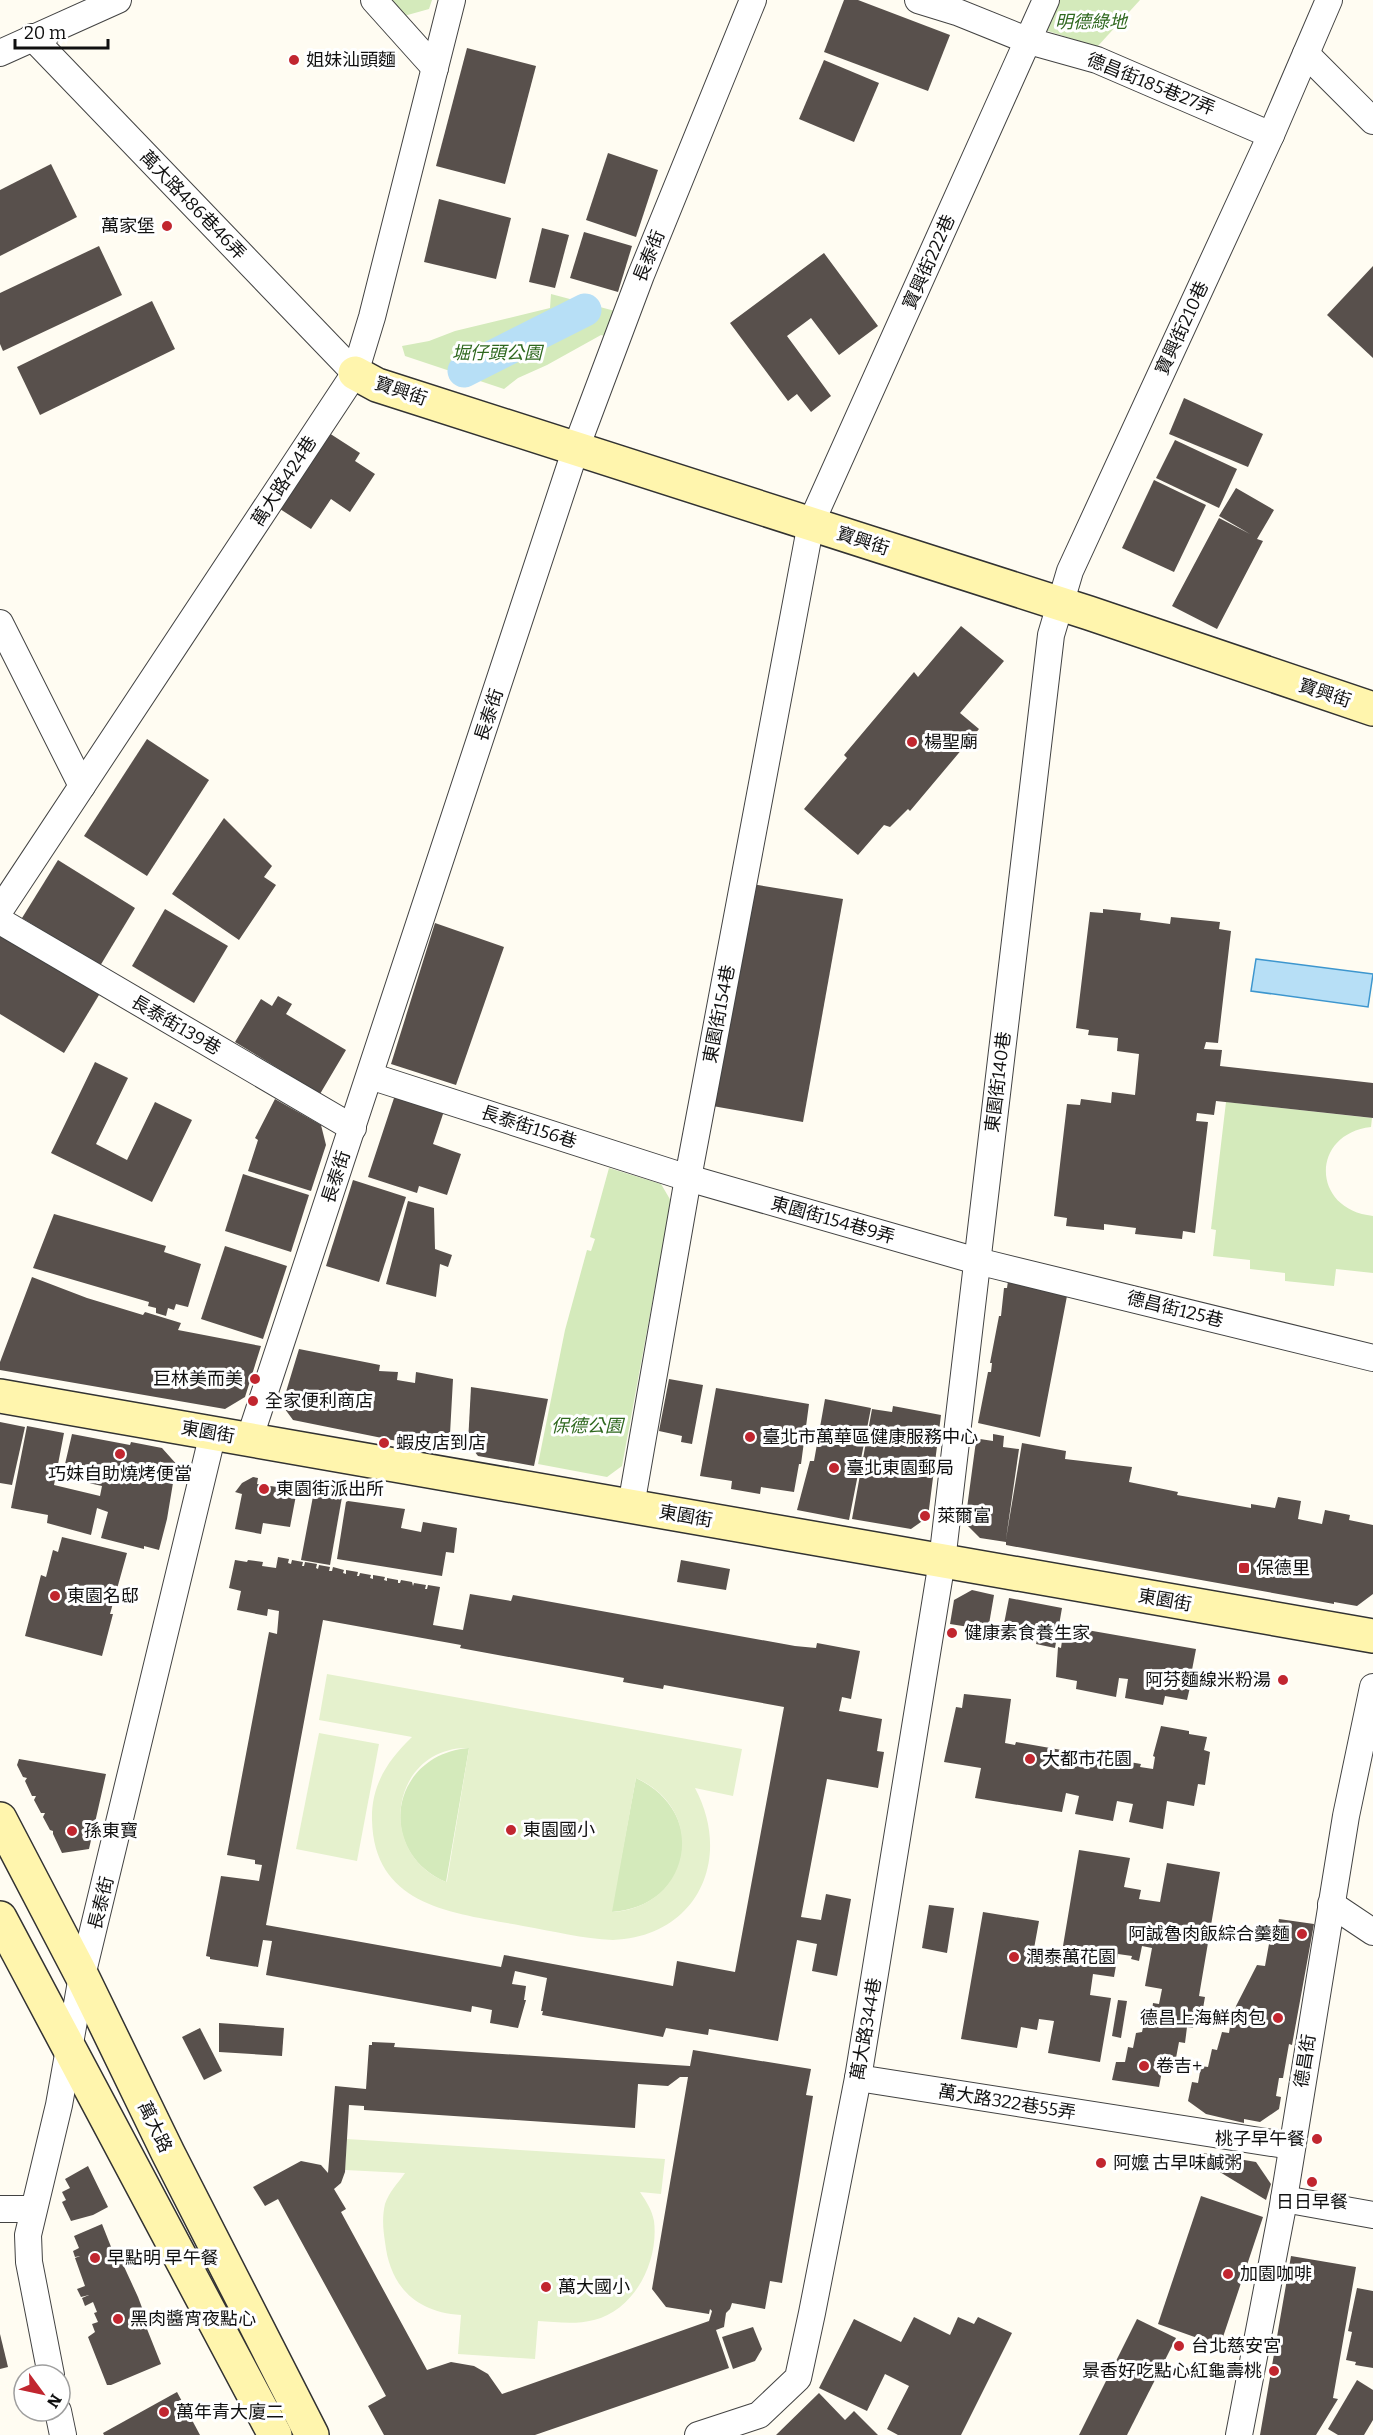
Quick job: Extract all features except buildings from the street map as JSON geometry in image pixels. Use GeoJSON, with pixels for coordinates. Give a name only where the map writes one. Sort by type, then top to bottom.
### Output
{"type":"FeatureCollection","features":[{"type":"Feature","properties":{"kind":"street"},"geometry":{"type":"LineString","coordinates":[[0,53],[118,0]]}},
{"type":"Feature","properties":{"kind":"street"},"geometry":{"type":"LineString","coordinates":[[374,0],[435,68]]}},
{"type":"Feature","properties":{"kind":"street","name":"萬大路424巷"},"geometry":{"type":"LineString","coordinates":[[0,910],[355,373],[372,317],[452,0]]}},
{"type":"Feature","properties":{"kind":"street","name":"長泰街"},"geometry":{"type":"LineString","coordinates":[[249,1440],[576,448],[641,275],[753,0]]}},
{"type":"Feature","properties":{"kind":"street","name":"德昌街185巷27弄"},"geometry":{"type":"LineString","coordinates":[[918,0],[957,12],[1029,41],[1097,60],[1271,135]]}},
{"type":"Feature","properties":{"kind":"street","name":"寶興街222巷"},"geometry":{"type":"LineString","coordinates":[[811,523],[1046,0]]}},
{"type":"Feature","properties":{"kind":"street","name":"寶興街210巷"},"geometry":{"type":"LineString","coordinates":[[1060,604],[1070,571],[1271,135],[1329,0]]}},
{"type":"Feature","properties":{"kind":"street","name":"萬大路486巷46弄"},"geometry":{"type":"LineString","coordinates":[[32,37],[355,373]]}},
{"type":"Feature","properties":{"kind":"street"},"geometry":{"type":"LineString","coordinates":[[1306,54],[1373,121]]}},
{"type":"Feature","properties":{"kind":"street","name":"寶興街"},"geometry":{"type":"LineString","coordinates":[[355,373],[377,385],[811,523],[1373,709]]}},
{"type":"Feature","properties":{"kind":"street","name":"東園街154巷"},"geometry":{"type":"LineString","coordinates":[[631,1506],[688,1178],[811,523]]}},
{"type":"Feature","properties":{"kind":"street","name":"東園街140巷"},"geometry":{"type":"LineString","coordinates":[[942,1561],[1050,635],[1060,604]]}},
{"type":"Feature","properties":{"kind":"street"},"geometry":{"type":"LineString","coordinates":[[0,623],[82,786]]}},
{"type":"Feature","properties":{"kind":"street","name":"長泰街139巷"},"geometry":{"type":"LineString","coordinates":[[0,921],[352,1128]]}},
{"type":"Feature","properties":{"kind":"street","name":"長泰街156巷"},"geometry":{"type":"LineString","coordinates":[[370,1076],[688,1178]]}},
{"type":"Feature","properties":{"kind":"street","name":"東園街154巷9弄"},"geometry":{"type":"LineString","coordinates":[[688,1178],[977,1261]]}},
{"type":"Feature","properties":{"kind":"street","name":"德昌街125巷"},"geometry":{"type":"LineString","coordinates":[[977,1261],[1373,1358]]}},
{"type":"Feature","properties":{"kind":"street","name":"東園街"},"geometry":{"type":"LineString","coordinates":[[0,1396],[1373,1636]]}},
{"type":"Feature","properties":{"kind":"street","name":"長泰街"},"geometry":{"type":"LineString","coordinates":[[49,2363],[29,2262],[28,2235],[59,2105],[82,1976],[213,1433]]}},
{"type":"Feature","properties":{"kind":"street","name":"萬大路344巷"},"geometry":{"type":"LineString","coordinates":[[698,2435],[759,2415],[798,2378],[858,2078],[942,1561]]}},
{"type":"Feature","properties":{"kind":"street","name":"德昌街"},"geometry":{"type":"LineString","coordinates":[[1239,2435],[1284,2199],[1352,1780],[1373,1687]]}},
{"type":"Feature","properties":{"kind":"street","name":"萬大路"},"geometry":{"type":"LineString","coordinates":[[0,1819],[82,1976],[168,2152],[312,2435]]}},
{"type":"Feature","properties":{"kind":"street"},"geometry":{"type":"LineString","coordinates":[[1331,1904],[1373,1932]]}},
{"type":"Feature","properties":{"kind":"street","name":"萬大路"},"geometry":{"type":"LineString","coordinates":[[0,1918],[274,2435]]}},
{"type":"Feature","properties":{"kind":"street","name":"萬大路322巷55弄"},"geometry":{"type":"LineString","coordinates":[[858,2078],[1291,2146]]}},
{"type":"Feature","properties":{"kind":"street"},"geometry":{"type":"LineString","coordinates":[[1284,2199],[1373,2215]]}},
{"type":"Feature","properties":{"kind":"street"},"geometry":{"type":"LineString","coordinates":[[0,2209],[33,2209]]}},
{"type":"Feature","properties":{"kind":"green space"},"geometry":{"type":"Polygon","coordinates":[[[389,0],[432,0],[429,9],[404,16],[389,0]]]}},
{"type":"Feature","properties":{"kind":"green space","name":"明德綠地"},"geometry":{"type":"Polygon","coordinates":[[[1058,0],[1140,0],[1097,47],[1045,30],[1058,0]]]}},
{"type":"Feature","properties":{"kind":"green space","name":"堀仔頭公園"},"geometry":{"type":"Polygon","coordinates":[[[551,294],[615,311],[605,336],[601,335],[518,378],[504,389],[405,356],[402,346],[429,341],[455,331],[550,308],[551,294]]]}},
{"type":"Feature","properties":{"kind":"green space"},"geometry":{"type":"Polygon","coordinates":[[[1226,1102],[1372,1118],[1371,1127],[1351,1133],[1337,1143],[1328,1157],[1326,1172],[1329,1187],[1338,1201],[1353,1211],[1373,1216],[1373,1273],[1336,1269],[1334,1286],[1285,1281],[1285,1273],[1250,1269],[1250,1260],[1213,1256],[1216,1230],[1211,1229],[1226,1102]]]}},
{"type":"Feature","properties":{"kind":"green space","name":"保德公園"},"geometry":{"type":"Polygon","coordinates":[[[609,1168],[661,1184],[671,1201],[622,1466],[607,1477],[538,1464],[565,1330],[587,1250],[591,1251],[595,1239],[590,1237],[609,1168]]]}},
{"type":"Feature","properties":{"kind":"green space"},"geometry":{"type":"Polygon","coordinates":[[[327,1674],[742,1749],[733,1796],[695,1788],[706,1815],[710,1841],[708,1867],[700,1890],[686,1909],[667,1925],[642,1936],[613,1940],[579,1936],[447,1910],[424,1902],[403,1889],[387,1872],[376,1850],[372,1807],[383,1774],[395,1755],[412,1737],[319,1720],[327,1674]],[[469,1748],[443,1752],[423,1764],[409,1781],[402,1803],[401,1825],[408,1848],[423,1867],[446,1882],[447,1881],[469,1748]],[[636,1778],[612,1912],[639,1906],[659,1893],[674,1876],[681,1855],[681,1833],[674,1812],[659,1793],[636,1778]]]}},
{"type":"Feature","properties":{"kind":"green space"},"geometry":{"type":"Polygon","coordinates":[[[319,1733],[379,1744],[357,1861],[296,1849],[319,1733]]]}},
{"type":"Feature","properties":{"kind":"green space"},"geometry":{"type":"Polygon","coordinates":[[[469,1748],[446,1882],[423,1868],[408,1849],[401,1828],[401,1806],[408,1785],[422,1767],[443,1754],[469,1748]]]}},
{"type":"Feature","properties":{"kind":"green space"},"geometry":{"type":"Polygon","coordinates":[[[636,1778],[659,1794],[675,1813],[682,1834],[682,1856],[674,1877],[659,1894],[638,1906],[611,1912],[636,1778]]]}},
{"type":"Feature","properties":{"kind":"green space"},"geometry":{"type":"Polygon","coordinates":[[[347,2139],[665,2159],[661,2194],[640,2192],[654,2221],[655,2236],[648,2267],[632,2295],[609,2315],[580,2322],[538,2321],[535,2359],[458,2354],[461,2315],[430,2309],[418,2302],[399,2284],[388,2258],[383,2228],[385,2204],[405,2173],[345,2170],[347,2139]]]}},
{"type":"Feature","properties":{"kind":"water"},"geometry":{"type":"Polygon","coordinates":[[[1256,959],[1373,974],[1368,1007],[1251,991],[1256,959]]]}},
{"type":"Feature","properties":{"kind":"waterway"},"geometry":{"type":"LineString","coordinates":[[464,371],[585,310]]}},
{"type":"Feature","properties":{"kind":"place","name":"姐妹汕頭麵"},"geometry":{"type":"Point","coordinates":[294,60]}},
{"type":"Feature","properties":{"kind":"place","name":"萬家堡"},"geometry":{"type":"Point","coordinates":[167,226]}},
{"type":"Feature","properties":{"kind":"place","name":"楊聖廟"},"geometry":{"type":"Point","coordinates":[912,742]}},
{"type":"Feature","properties":{"kind":"place","name":"巨林美而美"},"geometry":{"type":"Point","coordinates":[255,1379]}},
{"type":"Feature","properties":{"kind":"place","name":"全家便利商店"},"geometry":{"type":"Point","coordinates":[253,1401]}},
{"type":"Feature","properties":{"kind":"place","name":"臺北市萬華區健康服務中心"},"geometry":{"type":"Point","coordinates":[750,1437]}},
{"type":"Feature","properties":{"kind":"place","name":"蝦皮店到店"},"geometry":{"type":"Point","coordinates":[384,1443]}},
{"type":"Feature","properties":{"kind":"place","name":"巧妹自助燒烤便當"},"geometry":{"type":"Point","coordinates":[120,1454]}},
{"type":"Feature","properties":{"kind":"place","name":"臺北東園郵局"},"geometry":{"type":"Point","coordinates":[834,1468]}},
{"type":"Feature","properties":{"kind":"place","name":"東園街派出所"},"geometry":{"type":"Point","coordinates":[264,1489]}},
{"type":"Feature","properties":{"kind":"place","name":"萊爾富"},"geometry":{"type":"Point","coordinates":[925,1516]}},
{"type":"Feature","properties":{"kind":"place","name":"保德里"},"geometry":{"type":"Point","coordinates":[1244,1568]}},
{"type":"Feature","properties":{"kind":"place","name":"東園名邸"},"geometry":{"type":"Point","coordinates":[55,1596]}},
{"type":"Feature","properties":{"kind":"place","name":"健康素食養生家"},"geometry":{"type":"Point","coordinates":[952,1633]}},
{"type":"Feature","properties":{"kind":"place","name":"阿芬麵線米粉湯"},"geometry":{"type":"Point","coordinates":[1283,1680]}},
{"type":"Feature","properties":{"kind":"place","name":"大都市花園"},"geometry":{"type":"Point","coordinates":[1030,1759]}},
{"type":"Feature","properties":{"kind":"place","name":"東園國小"},"geometry":{"type":"Point","coordinates":[511,1830]}},
{"type":"Feature","properties":{"kind":"place","name":"孫東寶"},"geometry":{"type":"Point","coordinates":[72,1831]}},
{"type":"Feature","properties":{"kind":"place","name":"阿誠魯肉飯綜合羹麵"},"geometry":{"type":"Point","coordinates":[1302,1934]}},
{"type":"Feature","properties":{"kind":"place","name":"潤泰萬花園"},"geometry":{"type":"Point","coordinates":[1014,1957]}},
{"type":"Feature","properties":{"kind":"place","name":"德昌上海鮮肉包"},"geometry":{"type":"Point","coordinates":[1278,2018]}},
{"type":"Feature","properties":{"kind":"place","name":"卷吉+"},"geometry":{"type":"Point","coordinates":[1144,2066]}},
{"type":"Feature","properties":{"kind":"place","name":"桃子早午餐"},"geometry":{"type":"Point","coordinates":[1317,2139]}},
{"type":"Feature","properties":{"kind":"place","name":"阿嬤 古早味鹹粥"},"geometry":{"type":"Point","coordinates":[1101,2163]}},
{"type":"Feature","properties":{"kind":"place","name":"日日早餐"},"geometry":{"type":"Point","coordinates":[1312,2182]}},
{"type":"Feature","properties":{"kind":"place","name":"早點明 早午餐"},"geometry":{"type":"Point","coordinates":[95,2258]}},
{"type":"Feature","properties":{"kind":"place","name":"加園咖啡"},"geometry":{"type":"Point","coordinates":[1228,2274]}},
{"type":"Feature","properties":{"kind":"place","name":"萬大國小"},"geometry":{"type":"Point","coordinates":[546,2287]}},
{"type":"Feature","properties":{"kind":"place","name":"黑肉醬宵夜點心"},"geometry":{"type":"Point","coordinates":[118,2319]}},
{"type":"Feature","properties":{"kind":"place","name":"台北慈安宮"},"geometry":{"type":"Point","coordinates":[1179,2346]}},
{"type":"Feature","properties":{"kind":"place","name":"景香好吃點心紅龜壽桃"},"geometry":{"type":"Point","coordinates":[1274,2371]}},
{"type":"Feature","properties":{"kind":"place","name":"萬年青大廈二"},"geometry":{"type":"Point","coordinates":[164,2412]}}]}
